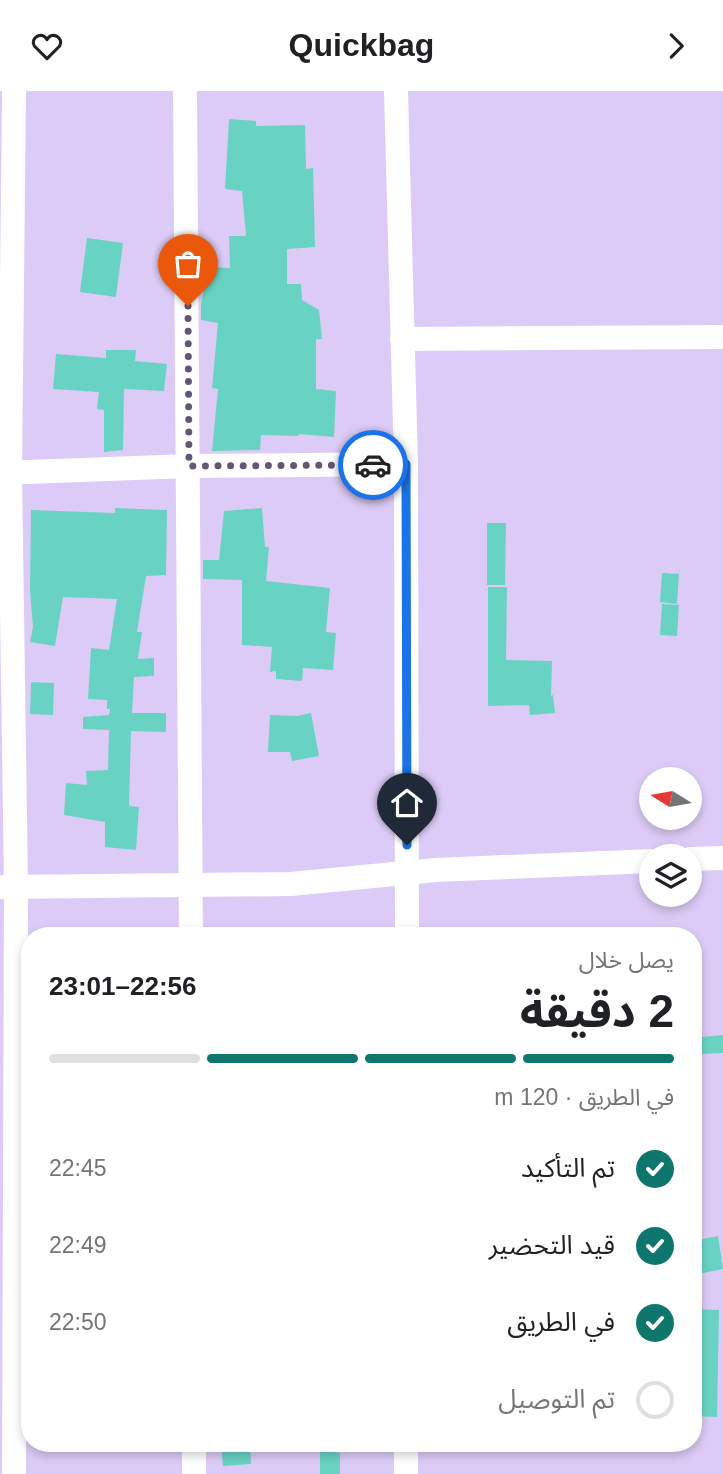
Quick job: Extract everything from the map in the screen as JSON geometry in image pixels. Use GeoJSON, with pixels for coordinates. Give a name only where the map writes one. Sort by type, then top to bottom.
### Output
{"type":"FeatureCollection","features":[{"type":"Feature","properties":{"kind":"street"},"geometry":{"type":"LineString","coordinates":[[14,91],[5,473],[14,1474]]}},
{"type":"Feature","properties":{"kind":"street"},"geometry":{"type":"LineString","coordinates":[[185,91],[191,927]]}},
{"type":"Feature","properties":{"kind":"street"},"geometry":{"type":"LineString","coordinates":[[396,91],[406,464],[407,927]]}},
{"type":"Feature","properties":{"kind":"street"},"geometry":{"type":"LineString","coordinates":[[402,339],[723,337]]}},
{"type":"Feature","properties":{"kind":"street"},"geometry":{"type":"LineString","coordinates":[[5,473],[189,466],[406,464]]}},
{"type":"Feature","properties":{"kind":"street"},"geometry":{"type":"LineString","coordinates":[[702,858],[723,857]]}},
{"type":"Feature","properties":{"kind":"street"},"geometry":{"type":"LineString","coordinates":[[8,887],[291,884],[407,872],[639,862]]}},
{"type":"Feature","properties":{"kind":"street"},"geometry":{"type":"LineString","coordinates":[[194,1452],[194,1474]]}},
{"type":"Feature","properties":{"kind":"street"},"geometry":{"type":"LineString","coordinates":[[406,1474],[407,1452]]}},
{"type":"Feature","properties":{"kind":"building"},"geometry":{"type":"Polygon","coordinates":[[[229,119],[256,121],[256,126],[305,125],[306,169],[313,168],[315,247],[287,249],[287,284],[301,284],[302,300],[319,310],[322,339],[316,339],[316,389],[336,391],[334,437],[261,435],[260,450],[212,451],[218,389],[212,388],[218,323],[201,320],[201,304],[208,267],[230,268],[229,236],[246,236],[242,191],[225,189],[229,119]]]}},
{"type":"Feature","properties":{"kind":"building"},"geometry":{"type":"Polygon","coordinates":[[[87,238],[123,243],[116,297],[80,292],[87,238]]]}},
{"type":"Feature","properties":{"kind":"building"},"geometry":{"type":"Polygon","coordinates":[[[106,350],[136,350],[135,361],[167,364],[164,391],[124,389],[123,450],[104,452],[104,410],[97,409],[99,392],[53,389],[56,354],[106,358],[106,350]]]}},
{"type":"Feature","properties":{"kind":"building"},"geometry":{"type":"Polygon","coordinates":[[[115,508],[167,510],[166,575],[146,576],[137,632],[142,632],[138,659],[154,658],[154,676],[134,677],[132,713],[166,713],[166,732],[131,731],[129,806],[139,807],[136,850],[105,847],[105,822],[64,815],[66,783],[87,785],[86,771],[108,770],[109,730],[83,729],[83,717],[109,715],[107,700],[88,699],[91,648],[109,650],[117,599],[63,597],[55,646],[30,642],[33,627],[30,591],[31,510],[115,513],[115,508]]]}},
{"type":"Feature","properties":{"kind":"building"},"geometry":{"type":"Polygon","coordinates":[[[262,508],[265,547],[269,547],[266,581],[330,588],[326,632],[336,633],[333,670],[303,668],[302,681],[276,679],[276,671],[270,672],[272,647],[242,645],[242,580],[203,579],[203,560],[219,560],[224,511],[262,508]]]}},
{"type":"Feature","properties":{"kind":"building"},"geometry":{"type":"Polygon","coordinates":[[[487,523],[506,523],[505,585],[487,585],[487,523]]]}},
{"type":"Feature","properties":{"kind":"building"},"geometry":{"type":"Polygon","coordinates":[[[662,573],[679,574],[677,604],[660,602],[662,573]]]}},
{"type":"Feature","properties":{"kind":"building"},"geometry":{"type":"Polygon","coordinates":[[[488,587],[507,587],[506,660],[552,661],[551,696],[553,695],[555,713],[530,715],[529,705],[488,706],[488,587]]]}},
{"type":"Feature","properties":{"kind":"building"},"geometry":{"type":"Polygon","coordinates":[[[662,604],[679,605],[677,636],[660,635],[662,604]]]}},
{"type":"Feature","properties":{"kind":"building"},"geometry":{"type":"Polygon","coordinates":[[[31,682],[54,683],[53,715],[30,714],[31,682]]]}},
{"type":"Feature","properties":{"kind":"building"},"geometry":{"type":"Polygon","coordinates":[[[311,713],[319,756],[292,761],[290,752],[268,752],[270,715],[297,716],[311,713]]]}},
{"type":"Feature","properties":{"kind":"building"},"geometry":{"type":"Polygon","coordinates":[[[723,1035],[723,1053],[702,1054],[702,1037],[723,1035]]]}},
{"type":"Feature","properties":{"kind":"building"},"geometry":{"type":"Polygon","coordinates":[[[718,1236],[723,1269],[702,1273],[702,1239],[718,1236]]]}},
{"type":"Feature","properties":{"kind":"building"},"geometry":{"type":"Polygon","coordinates":[[[702,1309],[719,1310],[717,1417],[702,1416],[702,1309]]]}},
{"type":"Feature","properties":{"kind":"building"},"geometry":{"type":"Polygon","coordinates":[[[222,1452],[250,1452],[251,1464],[223,1466],[222,1452]]]}},
{"type":"Feature","properties":{"kind":"building"},"geometry":{"type":"Polygon","coordinates":[[[320,1452],[340,1453],[340,1474],[320,1474],[320,1452]]]}},
{"type":"Feature","properties":{"kind":"way so far"},"geometry":{"type":"LineString","coordinates":[[188,306],[189,466],[373,465]]}},
{"type":"Feature","properties":{"kind":"route"},"geometry":{"type":"LineString","coordinates":[[373,465],[406,464],[407,845]]}}]}
